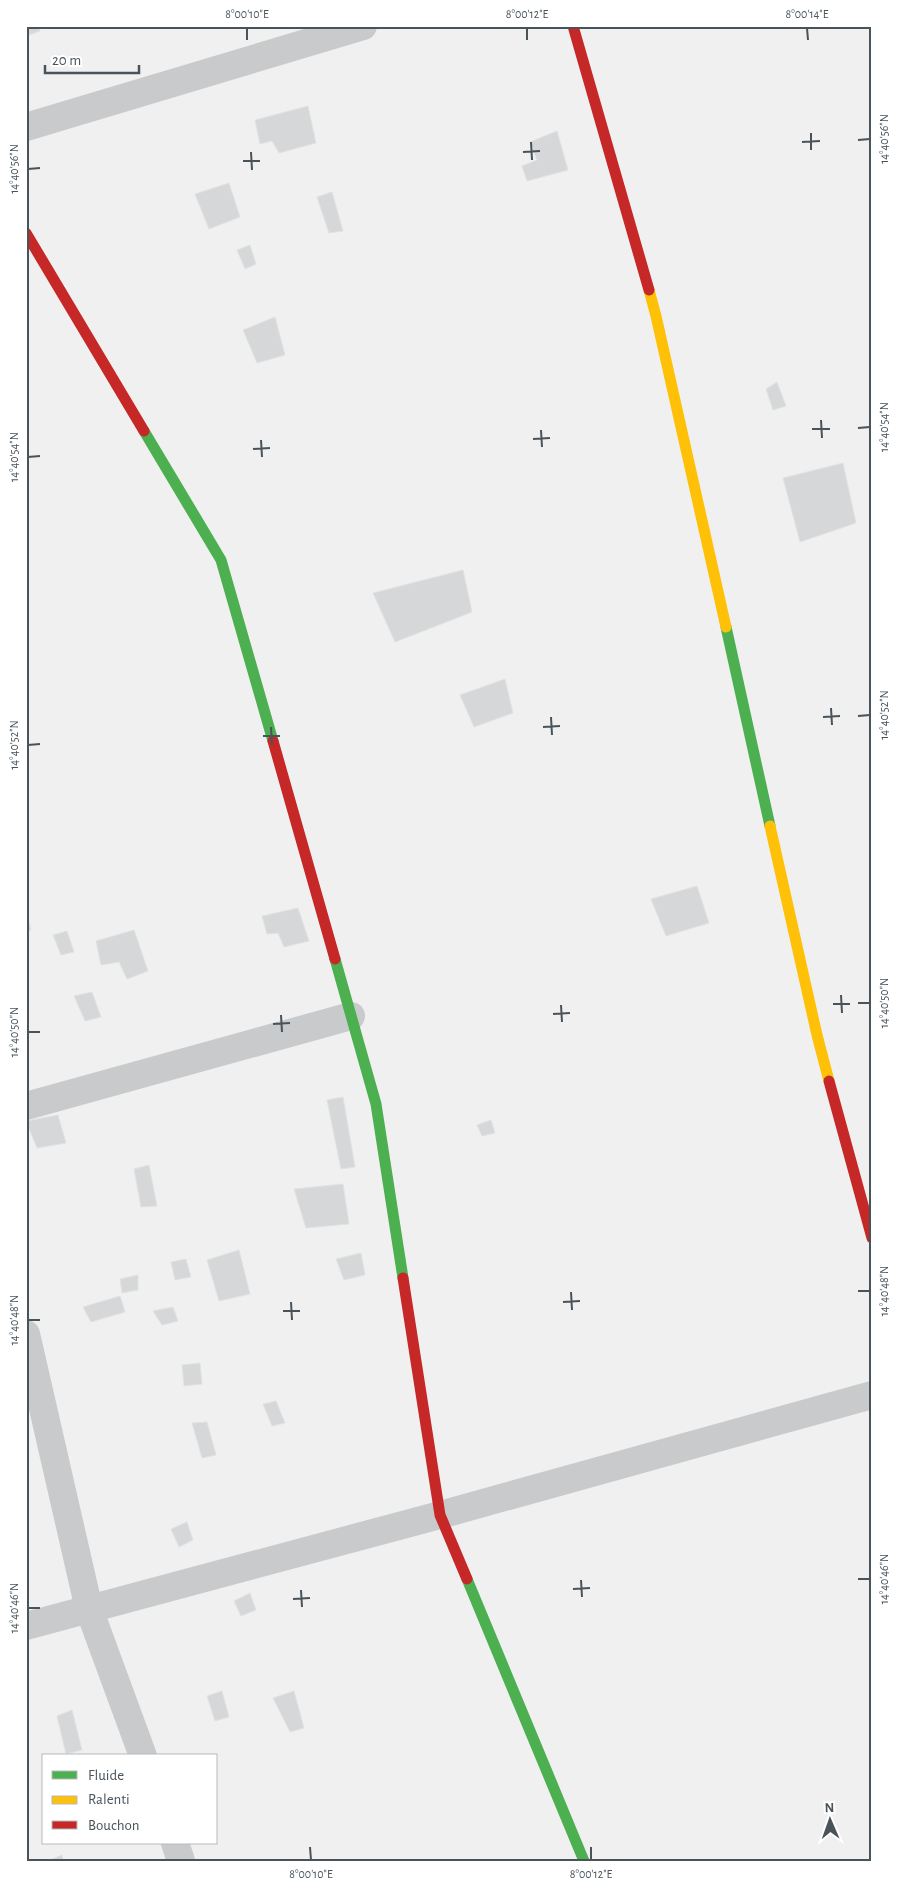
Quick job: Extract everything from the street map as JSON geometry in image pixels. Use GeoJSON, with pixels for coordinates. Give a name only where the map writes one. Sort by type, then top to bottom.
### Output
{"type":"FeatureCollection","features":[{"type":"Feature","properties":{"kind":"street"},"geometry":{"type":"LineString","coordinates":[[26,127],[363,26]]}},
{"type":"Feature","properties":{"kind":"street"},"geometry":{"type":"LineString","coordinates":[[573,26],[656,316],[817,1035],[872,1238]]}},
{"type":"Feature","properties":{"kind":"street"},"geometry":{"type":"LineString","coordinates":[[26,233],[221,560],[376,1104],[440,1515],[584,1861]]}},
{"type":"Feature","properties":{"kind":"street"},"geometry":{"type":"LineString","coordinates":[[26,1106],[351,1016]]}},
{"type":"Feature","properties":{"kind":"street"},"geometry":{"type":"LineString","coordinates":[[26,1334],[89,1609],[142,1754]]}},
{"type":"Feature","properties":{"kind":"street"},"geometry":{"type":"LineString","coordinates":[[26,1626],[440,1515],[872,1395]]}},
{"type":"Feature","properties":{"kind":"street"},"geometry":{"type":"LineString","coordinates":[[175,1844],[181,1861]]}},
{"type":"Feature","properties":{"kind":"building"},"geometry":{"type":"Polygon","coordinates":[[[26,26],[38,26],[40,31],[26,36],[26,26]]]}},
{"type":"Feature","properties":{"kind":"building"},"geometry":{"type":"Polygon","coordinates":[[[308,106],[316,143],[279,153],[272,141],[260,144],[255,120],[308,106]]]}},
{"type":"Feature","properties":{"kind":"building"},"geometry":{"type":"Polygon","coordinates":[[[557,131],[568,170],[527,181],[522,166],[537,160],[530,142],[557,131]]]}},
{"type":"Feature","properties":{"kind":"building"},"geometry":{"type":"Polygon","coordinates":[[[229,183],[240,217],[209,229],[195,194],[229,183]]]}},
{"type":"Feature","properties":{"kind":"building"},"geometry":{"type":"Polygon","coordinates":[[[332,192],[343,231],[329,233],[317,197],[332,192]]]}},
{"type":"Feature","properties":{"kind":"building"},"geometry":{"type":"Polygon","coordinates":[[[250,245],[256,264],[245,269],[237,250],[250,245]]]}},
{"type":"Feature","properties":{"kind":"building"},"geometry":{"type":"Polygon","coordinates":[[[275,317],[285,355],[257,363],[243,330],[275,317]]]}},
{"type":"Feature","properties":{"kind":"building"},"geometry":{"type":"Polygon","coordinates":[[[777,382],[786,406],[773,410],[766,389],[777,382]]]}},
{"type":"Feature","properties":{"kind":"building"},"geometry":{"type":"Polygon","coordinates":[[[843,463],[856,523],[800,542],[783,478],[843,463]]]}},
{"type":"Feature","properties":{"kind":"building"},"geometry":{"type":"Polygon","coordinates":[[[463,570],[472,612],[395,642],[373,593],[463,570]]]}},
{"type":"Feature","properties":{"kind":"building"},"geometry":{"type":"Polygon","coordinates":[[[505,679],[513,713],[474,727],[460,695],[505,679]]]}},
{"type":"Feature","properties":{"kind":"building"},"geometry":{"type":"Polygon","coordinates":[[[697,886],[709,923],[666,936],[651,899],[697,886]]]}},
{"type":"Feature","properties":{"kind":"building"},"geometry":{"type":"Polygon","coordinates":[[[298,908],[309,941],[284,947],[278,933],[267,934],[262,916],[298,908]]]}},
{"type":"Feature","properties":{"kind":"building"},"geometry":{"type":"Polygon","coordinates":[[[26,914],[31,930],[26,932],[26,914]]]}},
{"type":"Feature","properties":{"kind":"building"},"geometry":{"type":"Polygon","coordinates":[[[134,930],[148,971],[127,979],[119,962],[101,965],[96,941],[134,930]]]}},
{"type":"Feature","properties":{"kind":"building"},"geometry":{"type":"Polygon","coordinates":[[[67,931],[74,952],[61,955],[53,935],[67,931]]]}},
{"type":"Feature","properties":{"kind":"building"},"geometry":{"type":"Polygon","coordinates":[[[92,992],[101,1017],[85,1021],[74,996],[92,992]]]}},
{"type":"Feature","properties":{"kind":"building"},"geometry":{"type":"Polygon","coordinates":[[[343,1097],[355,1167],[341,1169],[327,1100],[343,1097]]]}},
{"type":"Feature","properties":{"kind":"building"},"geometry":{"type":"Polygon","coordinates":[[[58,1115],[66,1143],[37,1148],[26,1121],[58,1115]]]}},
{"type":"Feature","properties":{"kind":"building"},"geometry":{"type":"Polygon","coordinates":[[[491,1120],[495,1133],[482,1136],[477,1125],[491,1120]]]}},
{"type":"Feature","properties":{"kind":"building"},"geometry":{"type":"Polygon","coordinates":[[[149,1165],[157,1206],[141,1207],[134,1169],[149,1165]]]}},
{"type":"Feature","properties":{"kind":"building"},"geometry":{"type":"Polygon","coordinates":[[[343,1184],[349,1224],[306,1228],[294,1189],[343,1184]]]}},
{"type":"Feature","properties":{"kind":"building"},"geometry":{"type":"Polygon","coordinates":[[[239,1250],[250,1294],[219,1301],[207,1260],[239,1250]]]}},
{"type":"Feature","properties":{"kind":"building"},"geometry":{"type":"Polygon","coordinates":[[[361,1253],[365,1275],[344,1280],[336,1259],[361,1253]]]}},
{"type":"Feature","properties":{"kind":"building"},"geometry":{"type":"Polygon","coordinates":[[[186,1259],[191,1277],[175,1280],[171,1262],[186,1259]]]}},
{"type":"Feature","properties":{"kind":"building"},"geometry":{"type":"Polygon","coordinates":[[[138,1275],[138,1290],[122,1293],[120,1279],[138,1275]]]}},
{"type":"Feature","properties":{"kind":"building"},"geometry":{"type":"Polygon","coordinates":[[[120,1296],[125,1312],[91,1322],[83,1307],[120,1296]]]}},
{"type":"Feature","properties":{"kind":"building"},"geometry":{"type":"Polygon","coordinates":[[[173,1307],[178,1321],[162,1325],[153,1311],[173,1307]]]}},
{"type":"Feature","properties":{"kind":"building"},"geometry":{"type":"Polygon","coordinates":[[[200,1363],[202,1384],[184,1386],[182,1365],[200,1363]]]}},
{"type":"Feature","properties":{"kind":"building"},"geometry":{"type":"Polygon","coordinates":[[[276,1401],[285,1423],[272,1426],[263,1404],[276,1401]]]}},
{"type":"Feature","properties":{"kind":"building"},"geometry":{"type":"Polygon","coordinates":[[[207,1422],[216,1455],[202,1458],[192,1423],[207,1422]]]}},
{"type":"Feature","properties":{"kind":"building"},"geometry":{"type":"Polygon","coordinates":[[[187,1522],[193,1540],[179,1547],[171,1529],[187,1522]]]}},
{"type":"Feature","properties":{"kind":"building"},"geometry":{"type":"Polygon","coordinates":[[[250,1593],[256,1610],[241,1616],[234,1601],[250,1593]]]}},
{"type":"Feature","properties":{"kind":"building"},"geometry":{"type":"Polygon","coordinates":[[[222,1691],[229,1717],[215,1721],[207,1696],[222,1691]]]}},
{"type":"Feature","properties":{"kind":"building"},"geometry":{"type":"Polygon","coordinates":[[[294,1691],[304,1728],[290,1732],[273,1698],[294,1691]]]}},
{"type":"Feature","properties":{"kind":"building"},"geometry":{"type":"Polygon","coordinates":[[[72,1710],[82,1750],[66,1754],[57,1716],[72,1710]]]}},
{"type":"Feature","properties":{"kind":"building"},"geometry":{"type":"Polygon","coordinates":[[[62,1855],[63,1861],[48,1861],[62,1855]]]}},
{"type":"Feature","properties":{"kind":"traffic: fast"},"geometry":{"type":"LineString","coordinates":[[144,431],[221,560],[273,741]]}},
{"type":"Feature","properties":{"kind":"traffic: fast"},"geometry":{"type":"LineString","coordinates":[[726,627],[770,826]]}},
{"type":"Feature","properties":{"kind":"traffic: fast"},"geometry":{"type":"LineString","coordinates":[[335,959],[376,1104],[403,1278]]}},
{"type":"Feature","properties":{"kind":"traffic: fast"},"geometry":{"type":"LineString","coordinates":[[467,1579],[584,1861]]}},
{"type":"Feature","properties":{"kind":"traffic: slow"},"geometry":{"type":"LineString","coordinates":[[649,290],[726,627]]}},
{"type":"Feature","properties":{"kind":"traffic: slow"},"geometry":{"type":"LineString","coordinates":[[770,826],[829,1081]]}},
{"type":"Feature","properties":{"kind":"traffic: jam"},"geometry":{"type":"LineString","coordinates":[[573,26],[649,290]]}},
{"type":"Feature","properties":{"kind":"traffic: jam"},"geometry":{"type":"LineString","coordinates":[[26,233],[144,431]]}},
{"type":"Feature","properties":{"kind":"traffic: jam"},"geometry":{"type":"LineString","coordinates":[[273,741],[335,959]]}},
{"type":"Feature","properties":{"kind":"traffic: jam"},"geometry":{"type":"LineString","coordinates":[[829,1081],[872,1238]]}},
{"type":"Feature","properties":{"kind":"traffic: jam"},"geometry":{"type":"LineString","coordinates":[[403,1278],[440,1515],[467,1579]]}}]}
